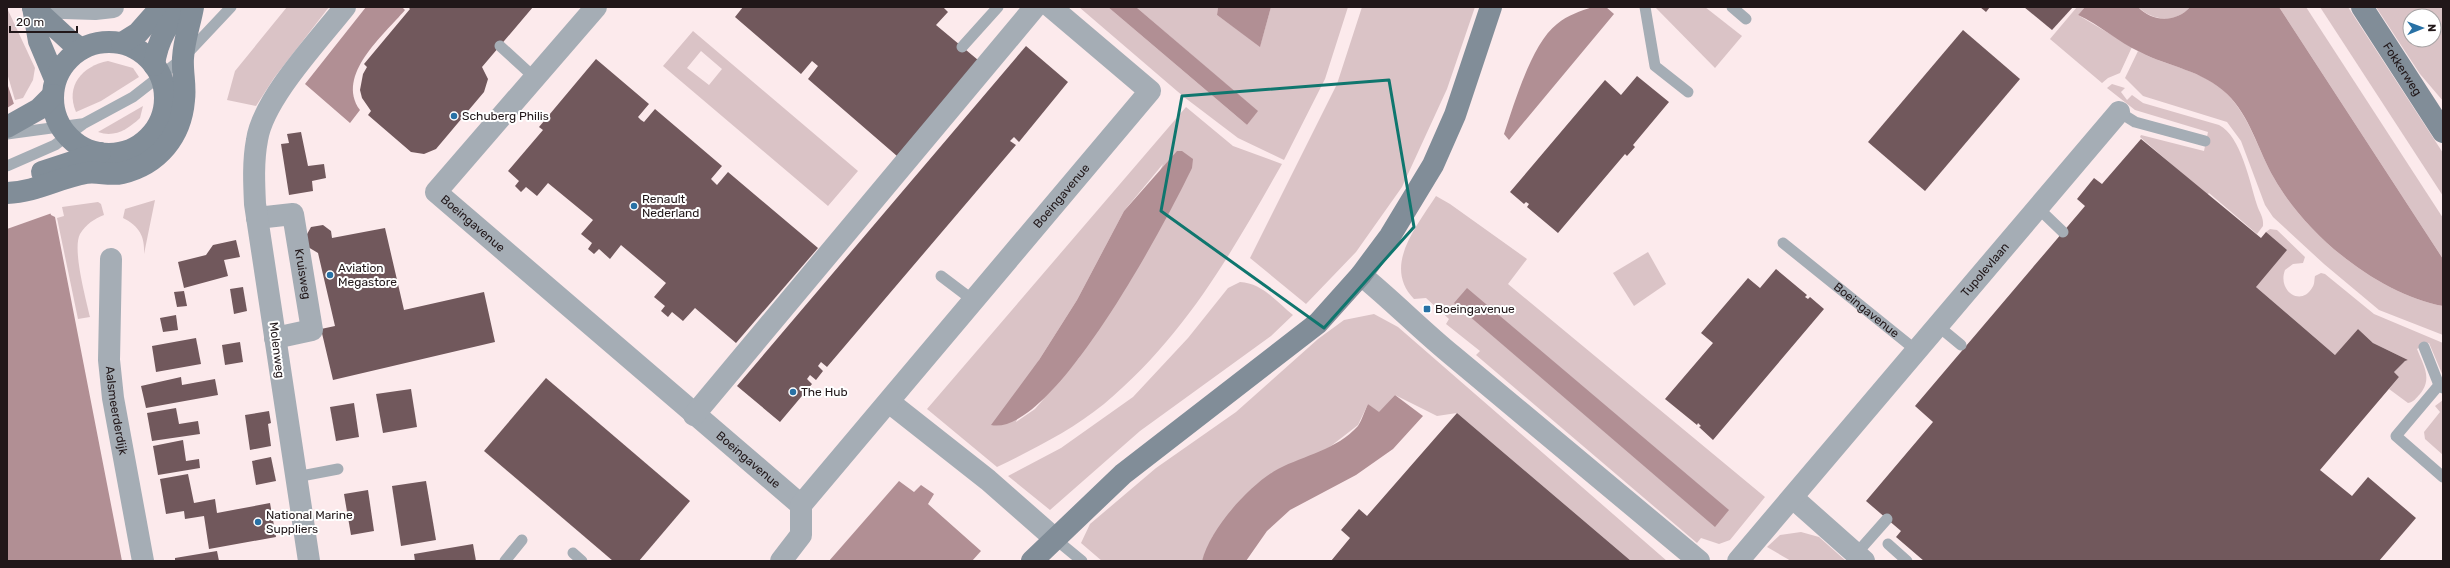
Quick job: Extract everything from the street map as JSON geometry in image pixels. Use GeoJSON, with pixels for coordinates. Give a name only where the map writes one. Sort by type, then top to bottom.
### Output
{"type":"FeatureCollection","features":[{"type":"Feature","properties":{"kind":"main road"},"geometry":{"type":"LineString","coordinates":[[33,7],[70,41],[81,49]]}},
{"type":"Feature","properties":{"kind":"main road"},"geometry":{"type":"LineString","coordinates":[[33,7],[39,41],[54,87],[56,117],[100,153]]}},
{"type":"Feature","properties":{"kind":"main road"},"geometry":{"type":"LineString","coordinates":[[122,43],[138,33],[162,7]]}},
{"type":"Feature","properties":{"kind":"main road"},"geometry":{"type":"LineString","coordinates":[[7,189],[23,178],[39,172],[100,153],[127,151],[150,136],[163,112],[165,99],[157,70],[156,51],[162,35],[178,12],[188,7]]}},
{"type":"Feature","properties":{"kind":"main road"},"geometry":{"type":"LineString","coordinates":[[39,172],[121,173],[141,167],[161,152],[174,138],[181,122],[184,99],[183,58],[193,7]]}},
{"type":"Feature","properties":{"kind":"main road"},"geometry":{"type":"LineString","coordinates":[[1032,561],[1054,538],[1123,474],[1318,323],[1361,275],[1395,230],[1433,165],[1455,115],[1491,7]]}},
{"type":"Feature","properties":{"kind":"main road","name":"Fokkerweg"},"geometry":{"type":"LineString","coordinates":[[2362,7],[2443,132]]}},
{"type":"Feature","properties":{"kind":"main road"},"geometry":{"type":"LineString","coordinates":[[18,126],[39,109],[54,87],[62,66],[81,49],[102,42],[122,43],[140,51],[157,70]]}},
{"type":"Feature","properties":{"kind":"main road"},"geometry":{"type":"LineString","coordinates":[[7,194],[26,192],[39,172]]}},
{"type":"Feature","properties":{"kind":"street"},"geometry":{"type":"LineString","coordinates":[[33,7],[95,9],[113,7]]}},
{"type":"Feature","properties":{"kind":"street","name":"Molenweg"},"geometry":{"type":"LineString","coordinates":[[309,561],[257,218],[254,172],[257,139],[261,126],[279,91],[346,7]]}},
{"type":"Feature","properties":{"kind":"street","name":"Boeingavenue"},"geometry":{"type":"LineString","coordinates":[[596,7],[436,192],[694,415],[801,505],[1150,91],[1051,7]]}},
{"type":"Feature","properties":{"kind":"street"},"geometry":{"type":"LineString","coordinates":[[694,415],[1035,7]]}},
{"type":"Feature","properties":{"kind":"street","name":"Tupolevlaan"},"geometry":{"type":"LineString","coordinates":[[1738,561],[2119,112]]}},
{"type":"Feature","properties":{"kind":"street","name":"Kruisweg"},"geometry":{"type":"LineString","coordinates":[[257,218],[292,214],[312,330],[275,338]]}},
{"type":"Feature","properties":{"kind":"street","name":"Aalsmeerderdijk"},"geometry":{"type":"LineString","coordinates":[[111,259],[109,360],[113,398],[143,561]]}},
{"type":"Feature","properties":{"kind":"street"},"geometry":{"type":"LineString","coordinates":[[1361,275],[1405,311],[1416,325],[1452,356],[1699,561]]}},
{"type":"Feature","properties":{"kind":"street"},"geometry":{"type":"LineString","coordinates":[[889,402],[988,480],[1054,538]]}},
{"type":"Feature","properties":{"kind":"street"},"geometry":{"type":"LineString","coordinates":[[1792,498],[1860,558]]}},
{"type":"Feature","properties":{"kind":"street"},"geometry":{"type":"LineString","coordinates":[[781,561],[801,535],[801,505]]}},
{"type":"Feature","properties":{"kind":"lane"},"geometry":{"type":"LineString","coordinates":[[7,166],[39,172],[71,129],[133,97],[157,70],[183,58],[231,7]]}},
{"type":"Feature","properties":{"kind":"lane"},"geometry":{"type":"LineString","coordinates":[[962,47],[998,7]]}},
{"type":"Feature","properties":{"kind":"lane"},"geometry":{"type":"LineString","coordinates":[[1645,7],[1655,66],[1688,92]]}},
{"type":"Feature","properties":{"kind":"lane"},"geometry":{"type":"LineString","coordinates":[[1732,7],[1746,19]]}},
{"type":"Feature","properties":{"kind":"lane"},"geometry":{"type":"LineString","coordinates":[[500,46],[535,78]]}},
{"type":"Feature","properties":{"kind":"lane","name":"Tupolevlaan"},"geometry":{"type":"LineString","coordinates":[[2119,112],[2136,122],[2205,141]]}},
{"type":"Feature","properties":{"kind":"lane"},"geometry":{"type":"LineString","coordinates":[[7,134],[18,126],[71,129]]}},
{"type":"Feature","properties":{"kind":"lane"},"geometry":{"type":"LineString","coordinates":[[2038,208],[2063,232]]}},
{"type":"Feature","properties":{"kind":"lane","name":"Boeingavenue"},"geometry":{"type":"LineString","coordinates":[[1782,243],[1917,351]]}},
{"type":"Feature","properties":{"kind":"lane"},"geometry":{"type":"LineString","coordinates":[[941,276],[974,301]]}},
{"type":"Feature","properties":{"kind":"lane"},"geometry":{"type":"LineString","coordinates":[[1938,326],[1961,345]]}},
{"type":"Feature","properties":{"kind":"lane"},"geometry":{"type":"LineString","coordinates":[[2424,347],[2441,386],[2396,436],[2443,477]]}},
{"type":"Feature","properties":{"kind":"lane"},"geometry":{"type":"LineString","coordinates":[[296,477],[338,469]]}},
{"type":"Feature","properties":{"kind":"lane"},"geometry":{"type":"LineString","coordinates":[[1860,558],[1887,519]]}},
{"type":"Feature","properties":{"kind":"lane"},"geometry":{"type":"LineString","coordinates":[[1054,538],[1082,561]]}},
{"type":"Feature","properties":{"kind":"lane"},"geometry":{"type":"LineString","coordinates":[[505,561],[522,540]]}},
{"type":"Feature","properties":{"kind":"lane"},"geometry":{"type":"LineString","coordinates":[[1888,544],[1907,561]]}},
{"type":"Feature","properties":{"kind":"lane"},"geometry":{"type":"LineString","coordinates":[[573,553],[582,561]]}},
{"type":"Feature","properties":{"kind":"highlighted area"},"geometry":{"type":"Polygon","coordinates":[[[1389,80],[1414,227],[1324,328],[1161,211],[1182,96],[1389,80]]]}},
{"type":"Feature","properties":{"kind":"shaded area"},"geometry":{"type":"Polygon","coordinates":[[[287,7],[329,7],[274,78],[256,106],[227,100],[235,71],[287,7]]]}},
{"type":"Feature","properties":{"kind":"shaded area"},"geometry":{"type":"Polygon","coordinates":[[[366,7],[402,7],[405,10],[375,43],[365,56],[358,70],[354,83],[354,97],[360,110],[350,123],[305,84],[366,7]]]}},
{"type":"Feature","properties":{"kind":"shaded area"},"geometry":{"type":"Polygon","coordinates":[[[1079,7],[1108,7],[1247,125],[1257,111],[1136,7],[1218,7],[1217,15],[1260,46],[1271,7],[1348,7],[1325,79],[1284,160],[1238,138],[1184,97],[1079,7]]]}},
{"type":"Feature","properties":{"kind":"shaded area"},"geometry":{"type":"Polygon","coordinates":[[[1108,7],[1136,7],[1258,111],[1247,125],[1108,7]]]}},
{"type":"Feature","properties":{"kind":"shaded area"},"geometry":{"type":"Polygon","coordinates":[[[1218,7],[1271,7],[1260,47],[1217,15],[1218,7]]]}},
{"type":"Feature","properties":{"kind":"shaded area"},"geometry":{"type":"Polygon","coordinates":[[[1362,7],[1475,7],[1447,89],[1402,187],[1356,252],[1306,304],[1250,258],[1337,84],[1362,7]]]}},
{"type":"Feature","properties":{"kind":"shaded area"},"geometry":{"type":"Polygon","coordinates":[[[1593,7],[1606,7],[1614,14],[1509,140],[1504,134],[1525,75],[1540,45],[1548,33],[1565,18],[1593,7]]]}},
{"type":"Feature","properties":{"kind":"shaded area"},"geometry":{"type":"Polygon","coordinates":[[[1655,7],[1705,7],[1742,36],[1715,68],[1655,7]]]}},
{"type":"Feature","properties":{"kind":"shaded area"},"geometry":{"type":"Polygon","coordinates":[[[2077,7],[2085,7],[2078,15],[2132,47],[2120,73],[2108,78],[2102,83],[2050,39],[2077,7]]]}},
{"type":"Feature","properties":{"kind":"shaded area"},"geometry":{"type":"Polygon","coordinates":[[[2085,7],[2138,7],[2150,16],[2164,19],[2178,16],[2190,7],[2279,7],[2443,259],[2443,306],[2418,299],[2394,289],[2369,275],[2346,259],[2324,240],[2288,199],[2268,167],[2242,112],[2227,94],[2207,79],[2132,48],[2078,15],[2085,7]]]}},
{"type":"Feature","properties":{"kind":"shaded area"},"geometry":{"type":"Polygon","coordinates":[[[2138,7],[2190,7],[2178,16],[2164,19],[2150,15],[2138,7]]]}},
{"type":"Feature","properties":{"kind":"shaded area"},"geometry":{"type":"Polygon","coordinates":[[[2279,7],[2306,7],[2443,218],[2443,259],[2279,7]]]}},
{"type":"Feature","properties":{"kind":"shaded area"},"geometry":{"type":"Polygon","coordinates":[[[2320,7],[2348,7],[2443,153],[2443,196],[2320,7]]]}},
{"type":"Feature","properties":{"kind":"shaded area"},"geometry":{"type":"Polygon","coordinates":[[[2376,7],[2443,7],[2443,101],[2420,74],[2403,48],[2442,48],[2442,8],[2402,8],[2402,47],[2376,7]]]}},
{"type":"Feature","properties":{"kind":"shaded area"},"geometry":{"type":"Polygon","coordinates":[[[7,8],[35,68],[33,80],[23,98],[15,100],[7,73],[7,8]]]}},
{"type":"Feature","properties":{"kind":"shaded area"},"geometry":{"type":"Polygon","coordinates":[[[693,31],[858,171],[828,206],[663,66],[693,31]],[[701,51],[687,68],[709,85],[722,69],[701,51]]]}},
{"type":"Feature","properties":{"kind":"shaded area"},"geometry":{"type":"Polygon","coordinates":[[[2138,51],[2207,79],[2227,94],[2235,103],[2248,123],[2274,178],[2288,199],[2305,220],[2324,240],[2346,259],[2369,275],[2394,289],[2418,299],[2443,306],[2443,335],[2379,310],[2324,264],[2273,217],[2265,205],[2241,141],[2227,122],[2143,96],[2125,78],[2138,51]]]}},
{"type":"Feature","properties":{"kind":"shaded area"},"geometry":{"type":"Polygon","coordinates":[[[108,61],[133,68],[139,77],[101,101],[76,112],[73,103],[73,94],[74,86],[78,79],[90,67],[108,61]]]}},
{"type":"Feature","properties":{"kind":"shaded area"},"geometry":{"type":"Polygon","coordinates":[[[7,83],[51,215],[55,217],[122,561],[7,561],[7,83]]]}},
{"type":"Feature","properties":{"kind":"shaded area"},"geometry":{"type":"Polygon","coordinates":[[[2112,84],[2125,88],[2121,92],[2127,100],[2132,95],[2143,103],[2219,125],[2227,131],[2239,149],[2244,161],[2262,217],[2263,226],[2257,234],[2209,193],[2207,195],[2140,137],[2141,135],[2204,151],[2208,132],[2135,110],[2107,88],[2112,84]]]}},
{"type":"Feature","properties":{"kind":"shaded area"},"geometry":{"type":"Polygon","coordinates":[[[143,106],[140,118],[126,129],[110,134],[98,132],[143,106]]]}},
{"type":"Feature","properties":{"kind":"shaded area"},"geometry":{"type":"Polygon","coordinates":[[[1186,107],[1233,146],[1282,164],[1224,262],[1183,322],[1133,378],[1104,404],[1066,431],[997,467],[927,409],[1186,107]],[[1163,164],[1124,211],[1077,300],[1039,360],[1016,422],[1035,409],[1079,358],[1163,164]]]}},
{"type":"Feature","properties":{"kind":"shaded area"},"geometry":{"type":"Polygon","coordinates":[[[1177,151],[1182,151],[1193,159],[1192,168],[1159,231],[1106,320],[1076,363],[1045,397],[1016,420],[991,425],[1039,360],[1077,300],[1124,211],[1177,151]]]}},
{"type":"Feature","properties":{"kind":"shaded area"},"geometry":{"type":"Polygon","coordinates":[[[1436,196],[1450,204],[1527,259],[1508,284],[1765,497],[1730,540],[1719,544],[1701,538],[1697,543],[1476,355],[1480,351],[1446,324],[1449,319],[1426,298],[1414,299],[1405,286],[1401,273],[1402,260],[1412,233],[1436,196]]]}},
{"type":"Feature","properties":{"kind":"shaded area"},"geometry":{"type":"Polygon","coordinates":[[[155,200],[144,254],[140,232],[133,224],[123,218],[125,209],[155,200]]]}},
{"type":"Feature","properties":{"kind":"shaded area"},"geometry":{"type":"Polygon","coordinates":[[[98,202],[101,204],[104,215],[85,227],[80,234],[78,241],[80,274],[90,317],[78,319],[57,218],[64,216],[62,207],[98,202]]]}},
{"type":"Feature","properties":{"kind":"shaded area"},"geometry":{"type":"Polygon","coordinates":[[[2270,229],[2277,230],[2305,257],[2303,263],[2293,264],[2285,270],[2283,278],[2284,284],[2291,294],[2302,296],[2307,294],[2314,284],[2315,276],[2321,273],[2325,274],[2374,314],[2443,343],[2443,376],[2429,343],[2417,349],[2426,372],[2426,382],[2420,394],[2413,401],[2408,403],[2389,389],[2399,377],[2394,372],[2408,360],[2373,343],[2358,329],[2335,355],[2256,287],[2266,232],[2270,229]]]}},
{"type":"Feature","properties":{"kind":"shaded area"},"geometry":{"type":"Polygon","coordinates":[[[1648,252],[1666,284],[1634,306],[1613,273],[1648,252]]]}},
{"type":"Feature","properties":{"kind":"shaded area"},"geometry":{"type":"Polygon","coordinates":[[[1240,282],[1248,283],[1262,289],[1293,315],[1271,336],[1140,431],[1050,510],[1008,476],[1061,448],[1133,397],[1188,338],[1228,288],[1240,282]]]}},
{"type":"Feature","properties":{"kind":"shaded area"},"geometry":{"type":"Polygon","coordinates":[[[1467,288],[1729,510],[1715,527],[1454,303],[1467,288]]]}},
{"type":"Feature","properties":{"kind":"shaded area"},"geometry":{"type":"Polygon","coordinates":[[[1374,314],[1398,327],[1667,561],[1631,561],[1457,413],[1437,416],[1395,395],[1379,413],[1368,404],[1358,425],[1331,446],[1229,514],[1213,536],[1202,561],[1102,561],[1081,543],[1090,524],[1156,468],[1236,412],[1318,339],[1344,320],[1374,314]]]}},
{"type":"Feature","properties":{"kind":"shaded area"},"geometry":{"type":"Polygon","coordinates":[[[1395,395],[1423,416],[1393,449],[1356,475],[1290,510],[1267,531],[1246,561],[1202,561],[1213,535],[1222,522],[1243,497],[1255,486],[1278,469],[1340,441],[1358,426],[1368,404],[1379,412],[1395,395]]]}},
{"type":"Feature","properties":{"kind":"shaded area"},"geometry":{"type":"Polygon","coordinates":[[[2443,400],[2443,455],[2425,439],[2424,432],[2440,412],[2435,406],[2443,400]]]}},
{"type":"Feature","properties":{"kind":"shaded area"},"geometry":{"type":"Polygon","coordinates":[[[899,481],[914,492],[921,485],[934,494],[928,504],[981,551],[972,561],[829,561],[899,481]]]}},
{"type":"Feature","properties":{"kind":"shaded area"},"geometry":{"type":"Polygon","coordinates":[[[1801,532],[1819,537],[1846,561],[1791,561],[1767,547],[1780,535],[1801,532]]]}},
{"type":"Feature","properties":{"kind":"pier"},"geometry":{"type":"Polygon","coordinates":[[[15,103],[52,213],[7,229],[7,108],[15,103]]]}},
{"type":"Feature","properties":{"kind":"building"},"geometry":{"type":"Polygon","coordinates":[[[408,7],[533,7],[482,67],[488,79],[484,92],[436,149],[424,154],[411,152],[368,115],[371,111],[362,98],[360,90],[363,74],[367,67],[364,64],[410,9],[408,7]]]}},
{"type":"Feature","properties":{"kind":"building"},"geometry":{"type":"Polygon","coordinates":[[[743,7],[943,7],[948,12],[936,25],[978,60],[897,156],[808,79],[818,66],[812,61],[801,74],[735,17],[743,7]]]}},
{"type":"Feature","properties":{"kind":"building"},"geometry":{"type":"Polygon","coordinates":[[[1980,7],[1990,7],[1986,12],[1980,7]]]}},
{"type":"Feature","properties":{"kind":"building"},"geometry":{"type":"Polygon","coordinates":[[[2024,7],[2073,7],[2052,30],[2024,7]]]}},
{"type":"Feature","properties":{"kind":"building"},"geometry":{"type":"Polygon","coordinates":[[[1963,30],[2020,79],[1925,191],[1868,142],[1963,30]]]}},
{"type":"Feature","properties":{"kind":"building"},"geometry":{"type":"Polygon","coordinates":[[[1026,46],[1068,82],[1019,142],[1014,137],[1010,141],[1016,145],[827,367],[821,362],[818,366],[823,371],[816,380],[810,375],[807,379],[812,384],[780,422],[737,386],[1026,46]]]}},
{"type":"Feature","properties":{"kind":"building"},"geometry":{"type":"Polygon","coordinates":[[[596,59],[649,104],[638,117],[641,120],[644,122],[655,109],[722,166],[711,179],[717,185],[728,172],[818,248],[736,343],[695,308],[683,321],[672,312],[668,317],[661,311],[665,306],[654,297],[666,283],[621,245],[610,259],[599,249],[594,254],[588,249],[592,243],[581,234],[593,220],[548,183],[537,196],[526,187],[521,192],[515,186],[519,181],[508,171],[543,130],[539,127],[596,59]]]}},
{"type":"Feature","properties":{"kind":"building"},"geometry":{"type":"Polygon","coordinates":[[[1637,76],[1669,102],[1633,145],[1635,147],[1627,156],[1625,154],[1558,233],[1527,207],[1529,204],[1526,202],[1524,204],[1510,192],[1605,80],[1621,95],[1637,76]]]}},
{"type":"Feature","properties":{"kind":"building"},"geometry":{"type":"Polygon","coordinates":[[[301,132],[308,166],[324,164],[326,178],[312,181],[313,191],[289,195],[281,144],[289,143],[287,134],[301,132]]]}},
{"type":"Feature","properties":{"kind":"building"},"geometry":{"type":"Polygon","coordinates":[[[2141,139],[2261,238],[2266,232],[2287,250],[2256,287],[2335,355],[2358,329],[2373,343],[2408,360],[2394,372],[2399,377],[2320,470],[2352,496],[2368,477],[2416,518],[2379,561],[1924,561],[1896,537],[1901,531],[1866,501],[1933,422],[1915,406],[2085,206],[2077,199],[2094,178],[2102,184],[2141,139]]]}},
{"type":"Feature","properties":{"kind":"building"},"geometry":{"type":"Polygon","coordinates":[[[323,225],[331,231],[332,238],[385,228],[404,310],[484,292],[495,342],[333,380],[321,329],[335,326],[318,253],[308,247],[306,236],[311,227],[323,225]]]}},
{"type":"Feature","properties":{"kind":"building"},"geometry":{"type":"Polygon","coordinates":[[[236,240],[240,257],[224,260],[228,276],[184,288],[178,262],[206,255],[213,245],[236,240]]]}},
{"type":"Feature","properties":{"kind":"building"},"geometry":{"type":"Polygon","coordinates":[[[1776,269],[1807,295],[1805,297],[1808,299],[1810,297],[1824,309],[1713,440],[1699,427],[1701,426],[1698,423],[1697,425],[1665,399],[1713,343],[1701,333],[1748,278],[1760,288],[1776,269]]]}},
{"type":"Feature","properties":{"kind":"building"},"geometry":{"type":"Polygon","coordinates":[[[243,287],[247,311],[234,314],[230,289],[243,287]]]}},
{"type":"Feature","properties":{"kind":"building"},"geometry":{"type":"Polygon","coordinates":[[[184,291],[187,306],[177,307],[174,292],[184,291]]]}},
{"type":"Feature","properties":{"kind":"building"},"geometry":{"type":"Polygon","coordinates":[[[176,315],[178,330],[163,332],[160,318],[176,315]]]}},
{"type":"Feature","properties":{"kind":"building"},"geometry":{"type":"Polygon","coordinates":[[[196,338],[201,364],[156,372],[152,346],[196,338]]]}},
{"type":"Feature","properties":{"kind":"building"},"geometry":{"type":"Polygon","coordinates":[[[240,342],[243,362],[225,365],[222,345],[240,342]]]}},
{"type":"Feature","properties":{"kind":"building"},"geometry":{"type":"Polygon","coordinates":[[[181,377],[182,385],[215,379],[218,395],[146,408],[141,386],[181,377]]]}},
{"type":"Feature","properties":{"kind":"building"},"geometry":{"type":"Polygon","coordinates":[[[546,378],[690,501],[639,561],[613,561],[484,451],[546,378]]]}},
{"type":"Feature","properties":{"kind":"building"},"geometry":{"type":"Polygon","coordinates":[[[411,389],[417,427],[383,433],[376,394],[411,389]]]}},
{"type":"Feature","properties":{"kind":"building"},"geometry":{"type":"Polygon","coordinates":[[[354,403],[359,437],[336,441],[330,407],[354,403]]]}},
{"type":"Feature","properties":{"kind":"building"},"geometry":{"type":"Polygon","coordinates":[[[176,408],[179,424],[198,421],[200,434],[152,441],[147,413],[176,408]]]}},
{"type":"Feature","properties":{"kind":"building"},"geometry":{"type":"Polygon","coordinates":[[[269,411],[271,423],[268,424],[271,446],[250,450],[245,415],[269,411]]]}},
{"type":"Feature","properties":{"kind":"building"},"geometry":{"type":"Polygon","coordinates":[[[1457,413],[1631,561],[1331,561],[1350,538],[1341,530],[1359,509],[1367,516],[1457,413]]]}},
{"type":"Feature","properties":{"kind":"building"},"geometry":{"type":"Polygon","coordinates":[[[183,440],[186,461],[199,459],[200,468],[158,475],[153,446],[183,440]]]}},
{"type":"Feature","properties":{"kind":"building"},"geometry":{"type":"Polygon","coordinates":[[[271,457],[276,481],[256,485],[252,461],[271,457]]]}},
{"type":"Feature","properties":{"kind":"building"},"geometry":{"type":"Polygon","coordinates":[[[188,474],[194,503],[215,499],[217,513],[270,503],[276,537],[209,549],[204,516],[185,519],[184,511],[166,514],[160,479],[188,474]]]}},
{"type":"Feature","properties":{"kind":"building"},"geometry":{"type":"Polygon","coordinates":[[[426,481],[436,540],[401,546],[392,486],[426,481]]]}},
{"type":"Feature","properties":{"kind":"building"},"geometry":{"type":"Polygon","coordinates":[[[368,490],[374,531],[351,535],[344,494],[368,490]]]}},
{"type":"Feature","properties":{"kind":"building"},"geometry":{"type":"Polygon","coordinates":[[[473,544],[476,561],[415,561],[414,554],[473,544]]]}},
{"type":"Feature","properties":{"kind":"building"},"geometry":{"type":"Polygon","coordinates":[[[217,551],[219,561],[175,561],[175,558],[217,551]]]}},
{"type":"Feature","properties":{"kind":"place","name":"Schuberg Philis"},"geometry":{"type":"Point","coordinates":[454,116]}},
{"type":"Feature","properties":{"kind":"place","name":"Renault Nederland"},"geometry":{"type":"Point","coordinates":[634,206]}},
{"type":"Feature","properties":{"kind":"place","name":"Aviation Megastore"},"geometry":{"type":"Point","coordinates":[330,275]}},
{"type":"Feature","properties":{"kind":"place","name":"Boeingavenue"},"geometry":{"type":"Point","coordinates":[1427,309]}},
{"type":"Feature","properties":{"kind":"place","name":"The Hub"},"geometry":{"type":"Point","coordinates":[793,392]}},
{"type":"Feature","properties":{"kind":"place","name":"National Marine Suppliers"},"geometry":{"type":"Point","coordinates":[258,522]}}]}
